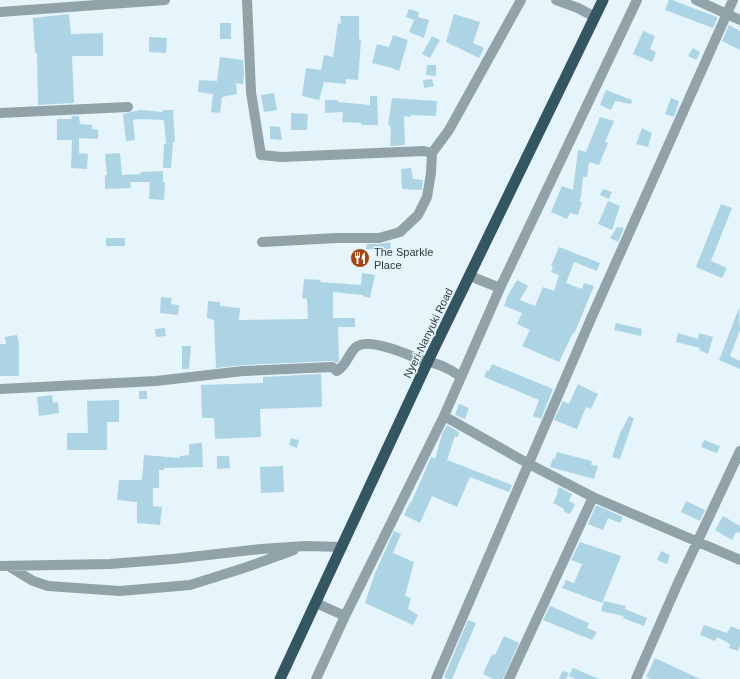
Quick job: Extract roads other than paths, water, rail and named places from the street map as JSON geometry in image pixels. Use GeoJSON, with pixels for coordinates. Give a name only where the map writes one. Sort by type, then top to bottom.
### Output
{"type":"FeatureCollection","features":[{"type":"Feature","properties":{"kind":"highway","name":"Nyeri-Nanyuki Road"},"geometry":{"type":"LineString","coordinates":[[280,679],[426,362],[470,276],[603,0]]}},
{"type":"Feature","properties":{"kind":"street"},"geometry":{"type":"LineString","coordinates":[[0,12],[165,0]]}},
{"type":"Feature","properties":{"kind":"street"},"geometry":{"type":"LineString","coordinates":[[247,0],[251,92],[261,155],[282,157],[424,151],[432,153]]}},
{"type":"Feature","properties":{"kind":"street"},"geometry":{"type":"LineString","coordinates":[[262,242],[337,238],[379,238],[400,232],[418,215],[427,197],[431,173],[432,153],[449,130],[522,0]]}},
{"type":"Feature","properties":{"kind":"street"},"geometry":{"type":"LineString","coordinates":[[556,0],[578,8],[595,17]]}},
{"type":"Feature","properties":{"kind":"street"},"geometry":{"type":"LineString","coordinates":[[316,679],[345,616],[444,416],[500,288],[637,0]]}},
{"type":"Feature","properties":{"kind":"street"},"geometry":{"type":"LineString","coordinates":[[696,0],[740,20]]}},
{"type":"Feature","properties":{"kind":"street"},"geometry":{"type":"LineString","coordinates":[[436,679],[602,292],[733,0]]}},
{"type":"Feature","properties":{"kind":"street"},"geometry":{"type":"LineString","coordinates":[[0,113],[128,107]]}},
{"type":"Feature","properties":{"kind":"street"},"geometry":{"type":"LineString","coordinates":[[470,276],[500,288]]}},
{"type":"Feature","properties":{"kind":"street"},"geometry":{"type":"LineString","coordinates":[[0,388],[156,381],[244,371],[332,367],[337,371],[342,368],[355,349],[361,344],[369,344],[393,349],[426,362],[451,369],[461,377]]}},
{"type":"Feature","properties":{"kind":"street"},"geometry":{"type":"LineString","coordinates":[[444,416],[529,464],[593,497],[740,560]]}},
{"type":"Feature","properties":{"kind":"street"},"geometry":{"type":"LineString","coordinates":[[636,679],[678,583],[740,451]]}},
{"type":"Feature","properties":{"kind":"street"},"geometry":{"type":"LineString","coordinates":[[509,679],[593,497]]}},
{"type":"Feature","properties":{"kind":"street"},"geometry":{"type":"LineString","coordinates":[[5,566],[117,563],[173,559],[261,549],[305,546],[342,546]]}},
{"type":"Feature","properties":{"kind":"street"},"geometry":{"type":"LineString","coordinates":[[5,566],[33,581],[48,586],[120,591],[158,589],[190,585],[247,567],[305,546]]}},
{"type":"Feature","properties":{"kind":"street"},"geometry":{"type":"LineString","coordinates":[[316,603],[345,616]]}},
{"type":"Feature","properties":{"kind":"place","name":"The Sparkle Place"},"geometry":{"type":"Point","coordinates":[360,258]}}]}
